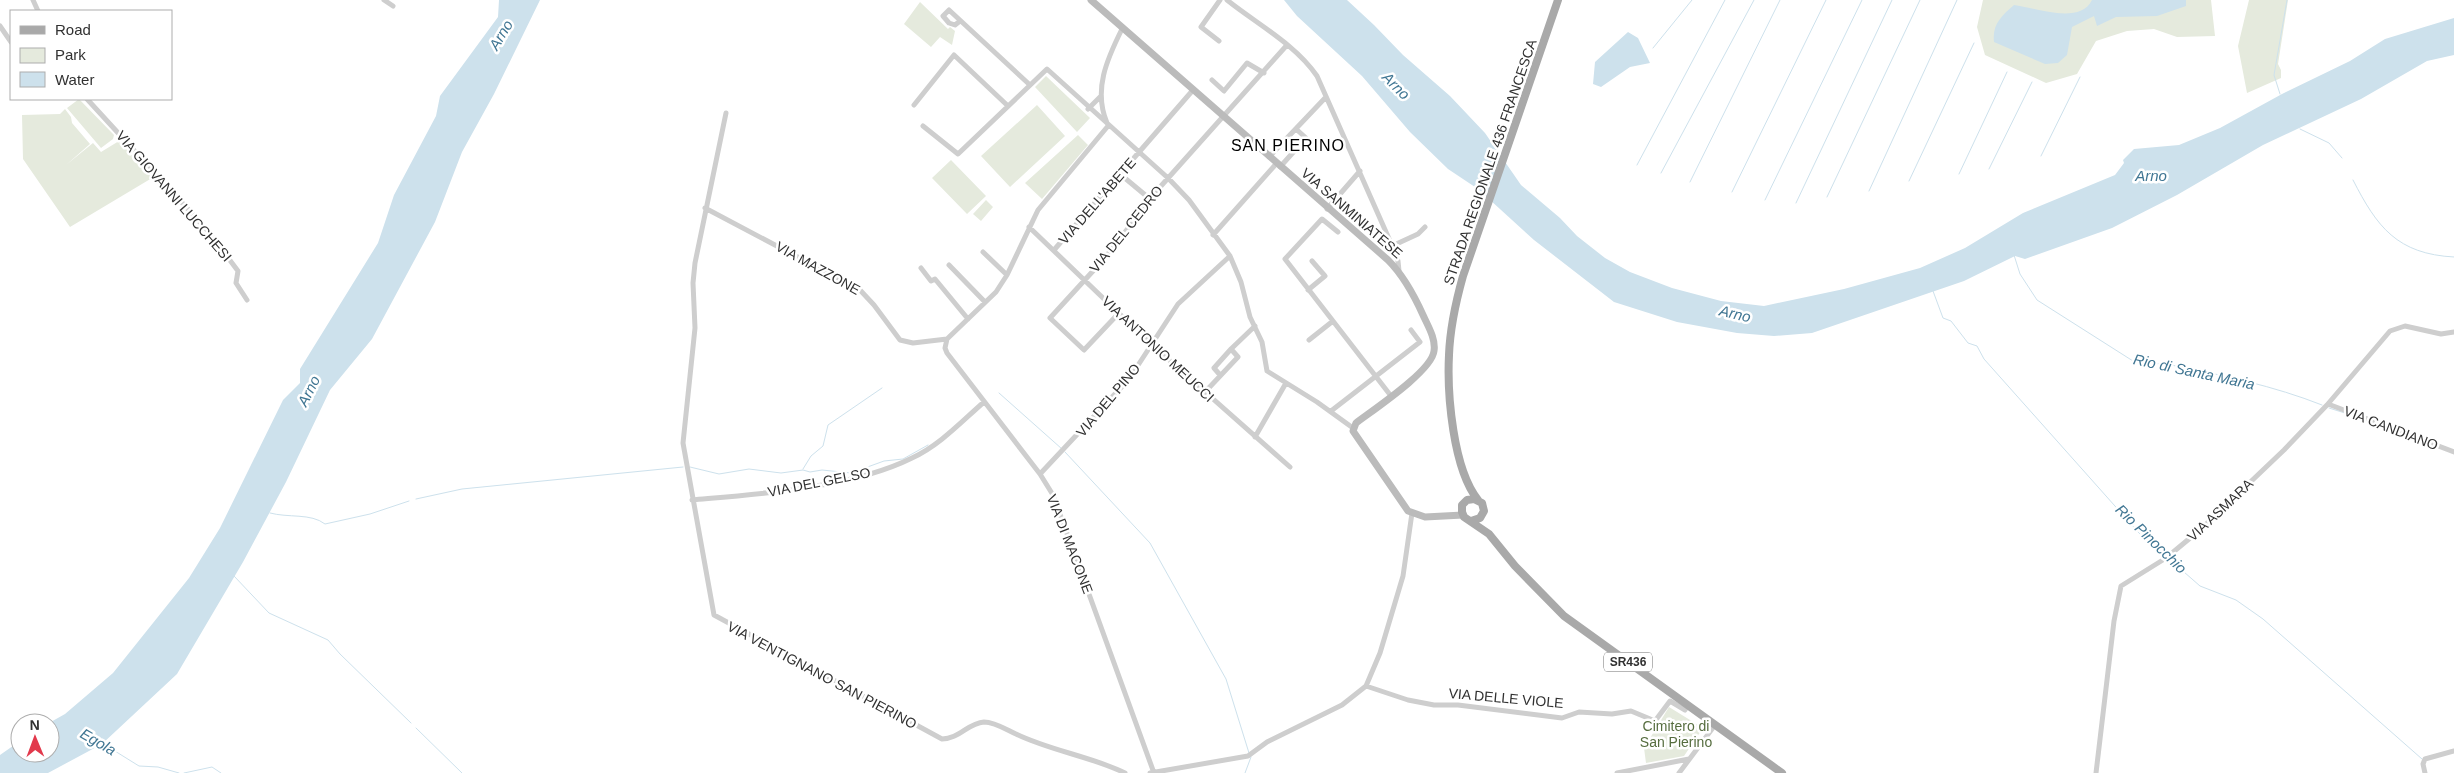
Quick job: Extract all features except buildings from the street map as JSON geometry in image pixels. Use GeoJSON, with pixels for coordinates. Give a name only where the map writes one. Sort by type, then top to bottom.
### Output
{"type":"FeatureCollection","features":[{"type":"Feature","properties":{"kind":"main road","name":"STRADA REGIONALE 436 FRANCESCA"},"geometry":{"type":"LineString","coordinates":[[1489,534],[1483,506],[1466,482],[1456,439],[1450,391],[1450,342],[1463,276],[1558,0]]}},
{"type":"Feature","properties":{"kind":"main road","name":"STRADA REGIONALE 436 FRANCESCA"},"geometry":{"type":"LineString","coordinates":[[1466,482],[1463,515],[1489,534],[1515,566],[1564,616],[1782,773]]}},
{"type":"Feature","properties":{"kind":"main road"},"geometry":{"type":"LineString","coordinates":[[1463,504],[1472,498],[1478,500]]}},
{"type":"Feature","properties":{"kind":"main road"},"geometry":{"type":"LineString","coordinates":[[1471,521],[1478,519],[1483,513]]}},
{"type":"Feature","properties":{"kind":"street"},"geometry":{"type":"LineString","coordinates":[[384,0],[393,6]]}},
{"type":"Feature","properties":{"kind":"street","name":"VIA SANMINIATESE"},"geometry":{"type":"LineString","coordinates":[[1091,0],[1399,272],[1415,298],[1434,346],[1432,360],[1428,366],[1391,396]]}},
{"type":"Feature","properties":{"kind":"street"},"geometry":{"type":"LineString","coordinates":[[1219,41],[1201,27],[1220,0]]}},
{"type":"Feature","properties":{"kind":"street"},"geometry":{"type":"LineString","coordinates":[[1227,0],[1287,45],[1308,63],[1317,76],[1392,246],[1398,261],[1399,272]]}},
{"type":"Feature","properties":{"kind":"street"},"geometry":{"type":"LineString","coordinates":[[960,21],[1030,85]]}},
{"type":"Feature","properties":{"kind":"street"},"geometry":{"type":"LineString","coordinates":[[0,26],[10,41]]}},
{"type":"Feature","properties":{"kind":"street"},"geometry":{"type":"LineString","coordinates":[[1108,126],[1100,98],[1107,60],[1122,29]]}},
{"type":"Feature","properties":{"kind":"street","name":"VIA DEL CEDRO"},"geometry":{"type":"LineString","coordinates":[[1119,313],[1084,350],[1050,318],[1104,259],[1168,178],[1264,73],[1287,45]]}},
{"type":"Feature","properties":{"kind":"street"},"geometry":{"type":"LineString","coordinates":[[914,105],[954,55],[1008,106]]}},
{"type":"Feature","properties":{"kind":"street"},"geometry":{"type":"LineString","coordinates":[[1212,80],[1224,91],[1247,63],[1264,73]]}},
{"type":"Feature","properties":{"kind":"street"},"geometry":{"type":"LineString","coordinates":[[923,126],[958,154],[1047,69],[1088,109],[1168,178],[1189,200],[1230,256],[1262,342],[1266,371],[1331,411],[1353,428],[1405,508],[1412,513],[1425,517],[1463,515]]}},
{"type":"Feature","properties":{"kind":"street","name":"VIA DELL'ABETE"},"geometry":{"type":"LineString","coordinates":[[1054,250],[1193,90]]}},
{"type":"Feature","properties":{"kind":"street"},"geometry":{"type":"LineString","coordinates":[[1269,157],[1326,97]]}},
{"type":"Feature","properties":{"kind":"street"},"geometry":{"type":"LineString","coordinates":[[1088,109],[1100,98]]}},
{"type":"Feature","properties":{"kind":"street","name":"VIA GIOVANNI LUCCHESI"},"geometry":{"type":"LineString","coordinates":[[88,100],[212,236],[238,271],[236,283],[247,300]]}},
{"type":"Feature","properties":{"kind":"street","name":"VIA VENTIGNANO SAN PIERINO"},"geometry":{"type":"LineString","coordinates":[[726,113],[705,208],[693,283],[695,328],[683,443],[711,609],[714,615],[942,739],[957,736],[975,724],[992,723],[1048,748],[1103,762],[1125,773]]}},
{"type":"Feature","properties":{"kind":"street"},"geometry":{"type":"LineString","coordinates":[[947,339],[996,292],[1007,276],[1029,227],[1043,203],[1108,126]]}},
{"type":"Feature","properties":{"kind":"street"},"geometry":{"type":"LineString","coordinates":[[1213,235],[1278,165],[1306,138],[1296,129]]}},
{"type":"Feature","properties":{"kind":"street"},"geometry":{"type":"LineString","coordinates":[[1327,209],[1360,172]]}},
{"type":"Feature","properties":{"kind":"street"},"geometry":{"type":"LineString","coordinates":[[1120,174],[1150,199]]}},
{"type":"Feature","properties":{"kind":"street","name":"VIA MAZZONE"},"geometry":{"type":"LineString","coordinates":[[705,208],[860,290],[874,305],[900,340],[914,343],[947,339]]}},
{"type":"Feature","properties":{"kind":"street"},"geometry":{"type":"LineString","coordinates":[[1279,264],[1322,219],[1338,232]]}},
{"type":"Feature","properties":{"kind":"street","name":"VIA ANTONIO MEUCCI"},"geometry":{"type":"LineString","coordinates":[[1029,227],[1151,344],[1290,467]]}},
{"type":"Feature","properties":{"kind":"street"},"geometry":{"type":"LineString","coordinates":[[1392,246],[1418,234],[1425,227]]}},
{"type":"Feature","properties":{"kind":"street"},"geometry":{"type":"LineString","coordinates":[[983,252],[1007,276]]}},
{"type":"Feature","properties":{"kind":"street","name":"VIA DEL PINO"},"geometry":{"type":"LineString","coordinates":[[1040,474],[1129,379],[1178,304],[1230,256]]}},
{"type":"Feature","properties":{"kind":"street"},"geometry":{"type":"LineString","coordinates":[[1285,259],[1391,396],[1353,428]]}},
{"type":"Feature","properties":{"kind":"street"},"geometry":{"type":"LineString","coordinates":[[1308,290],[1325,276],[1312,261]]}},
{"type":"Feature","properties":{"kind":"street"},"geometry":{"type":"LineString","coordinates":[[949,265],[985,302]]}},
{"type":"Feature","properties":{"kind":"street"},"geometry":{"type":"LineString","coordinates":[[921,268],[932,281],[936,279],[968,319]]}},
{"type":"Feature","properties":{"kind":"street"},"geometry":{"type":"LineString","coordinates":[[1309,340],[1333,321]]}},
{"type":"Feature","properties":{"kind":"street"},"geometry":{"type":"LineString","coordinates":[[1220,375],[1214,368],[1255,326]]}},
{"type":"Feature","properties":{"kind":"street","name":"VIA ASMARA"},"geometry":{"type":"LineString","coordinates":[[2096,773],[2118,591],[2125,583],[2168,556],[2208,523],[2326,406],[2390,331],[2405,326],[2441,334],[2454,332]]}},
{"type":"Feature","properties":{"kind":"street"},"geometry":{"type":"LineString","coordinates":[[1331,411],[1420,342],[1411,330]]}},
{"type":"Feature","properties":{"kind":"street","name":"VIA DI MACONE"},"geometry":{"type":"LineString","coordinates":[[947,339],[945,348],[947,353],[1040,474],[1053,495],[1154,773]]}},
{"type":"Feature","properties":{"kind":"street"},"geometry":{"type":"LineString","coordinates":[[1205,392],[1238,357],[1231,349]]}},
{"type":"Feature","properties":{"kind":"street"},"geometry":{"type":"LineString","coordinates":[[1255,437],[1286,383]]}},
{"type":"Feature","properties":{"kind":"street","name":"VIA DEL GELSO"},"geometry":{"type":"LineString","coordinates":[[692,500],[774,492],[854,478],[895,465],[936,444],[984,402]]}},
{"type":"Feature","properties":{"kind":"street","name":"VIA CANDIANO"},"geometry":{"type":"LineString","coordinates":[[2326,406],[2454,452]]}},
{"type":"Feature","properties":{"kind":"street"},"geometry":{"type":"LineString","coordinates":[[1443,515],[1463,504]]}},
{"type":"Feature","properties":{"kind":"street"},"geometry":{"type":"LineString","coordinates":[[1150,773],[1250,754],[1267,742],[1342,705],[1366,686],[1380,653],[1403,576],[1411,532],[1412,513]]}},
{"type":"Feature","properties":{"kind":"street","name":"VIA DELLE VIOLE"},"geometry":{"type":"LineString","coordinates":[[1366,686],[1408,700],[1434,705],[1458,705],[1562,718],[1578,712],[1612,714],[1631,711],[1655,721],[1670,701],[1685,710],[1688,705]]}},
{"type":"Feature","properties":{"kind":"street"},"geometry":{"type":"LineString","coordinates":[[1679,773],[1688,758],[1715,725]]}},
{"type":"Feature","properties":{"kind":"street"},"geometry":{"type":"LineString","coordinates":[[2425,773],[2423,764],[2425,759],[2454,751]]}},
{"type":"Feature","properties":{"kind":"street"},"geometry":{"type":"LineString","coordinates":[[1617,773],[1688,758]]}},
{"type":"Feature","properties":{"kind":"green space"},"geometry":{"type":"Polygon","coordinates":[[[1983,0],[2211,0],[2215,36],[2177,37],[2154,29],[2127,31],[2096,41],[2077,74],[2046,83],[1985,55],[1977,27],[1983,0]]]}},
{"type":"Feature","properties":{"kind":"green space"},"geometry":{"type":"Polygon","coordinates":[[[2249,0],[2288,0],[2278,64],[2281,70],[2281,78],[2247,93],[2238,46],[2249,0]]]}},
{"type":"Feature","properties":{"kind":"green space"},"geometry":{"type":"Polygon","coordinates":[[[920,2],[948,29],[950,27],[955,31],[952,45],[940,37],[931,47],[904,24],[920,2]]]}},
{"type":"Feature","properties":{"kind":"green space"},"geometry":{"type":"Polygon","coordinates":[[[1046,76],[1090,118],[1077,132],[1035,87],[1046,76]]]}},
{"type":"Feature","properties":{"kind":"green space"},"geometry":{"type":"Polygon","coordinates":[[[80,100],[114,135],[113,139],[101,148],[67,108],[80,100]]]}},
{"type":"Feature","properties":{"kind":"green space"},"geometry":{"type":"Polygon","coordinates":[[[1037,105],[1065,136],[1010,187],[981,156],[1037,105]]]}},
{"type":"Feature","properties":{"kind":"green space"},"geometry":{"type":"Polygon","coordinates":[[[65,109],[71,117],[72,123],[90,144],[66,165],[93,143],[101,152],[119,141],[152,178],[70,227],[23,159],[22,115],[60,114],[65,109]]]}},
{"type":"Feature","properties":{"kind":"green space"},"geometry":{"type":"Polygon","coordinates":[[[1078,135],[1088,145],[1042,199],[1025,183],[1078,135]]]}},
{"type":"Feature","properties":{"kind":"green space"},"geometry":{"type":"Polygon","coordinates":[[[951,160],[986,196],[967,214],[932,178],[951,160]]]}},
{"type":"Feature","properties":{"kind":"green space"},"geometry":{"type":"Polygon","coordinates":[[[986,200],[993,207],[981,221],[973,214],[986,200]]]}},
{"type":"Feature","properties":{"kind":"green space","name":"Cimitero di San Pierino"},"geometry":{"type":"Polygon","coordinates":[[[1669,707],[1703,728],[1684,756],[1646,763],[1644,748],[1669,707]]]}},
{"type":"Feature","properties":{"kind":"water","name":"Arno"},"geometry":{"type":"Polygon","coordinates":[[[499,0],[540,0],[494,94],[462,152],[435,222],[372,339],[330,390],[286,482],[243,562],[177,674],[102,744],[48,773],[0,773],[0,755],[10,748],[10,763],[60,763],[60,717],[113,673],[189,578],[220,528],[283,400],[300,383],[300,369],[378,243],[394,195],[436,116],[440,96],[498,17],[499,0]]]}},
{"type":"Feature","properties":{"kind":"water","name":"Arno"},"geometry":{"type":"Polygon","coordinates":[[[1284,0],[1347,0],[1403,55],[1450,96],[1485,133],[1521,185],[1560,218],[1577,236],[1605,258],[1630,272],[1672,288],[1721,301],[1764,306],[1844,289],[1920,268],[1965,248],[2023,213],[2115,175],[2124,163],[2123,160],[2134,149],[2179,145],[2220,128],[2282,94],[2350,61],[2385,39],[2454,18],[2454,55],[2427,61],[2361,99],[2263,145],[2177,195],[2112,228],[2025,259],[2015,256],[1964,281],[1812,333],[1774,336],[1737,333],[1677,322],[1614,302],[1534,240],[1478,189],[1448,169],[1410,132],[1362,76],[1297,16],[1284,0]]]}},
{"type":"Feature","properties":{"kind":"water"},"geometry":{"type":"Polygon","coordinates":[[[2092,0],[2186,0],[2186,6],[2157,16],[2116,17],[2097,26],[2094,16],[2072,27],[2067,55],[2058,63],[2045,64],[1994,42],[1994,31],[1998,21],[2014,5],[2057,13],[2068,13],[2078,12],[2086,8],[2092,0]]]}},
{"type":"Feature","properties":{"kind":"water"},"geometry":{"type":"Polygon","coordinates":[[[1628,32],[1638,38],[1650,63],[1630,67],[1601,87],[1593,84],[1595,62],[1628,32]]]}},
{"type":"Feature","properties":{"kind":"waterway"},"geometry":{"type":"LineString","coordinates":[[1653,48],[1692,0]]}},
{"type":"Feature","properties":{"kind":"waterway"},"geometry":{"type":"LineString","coordinates":[[1637,165],[1725,0]]}},
{"type":"Feature","properties":{"kind":"waterway"},"geometry":{"type":"LineString","coordinates":[[1661,173],[1754,0]]}},
{"type":"Feature","properties":{"kind":"waterway"},"geometry":{"type":"LineString","coordinates":[[1690,182],[1780,0]]}},
{"type":"Feature","properties":{"kind":"waterway"},"geometry":{"type":"LineString","coordinates":[[1732,192],[1826,0]]}},
{"type":"Feature","properties":{"kind":"waterway"},"geometry":{"type":"LineString","coordinates":[[1765,200],[1862,0]]}},
{"type":"Feature","properties":{"kind":"waterway"},"geometry":{"type":"LineString","coordinates":[[1796,203],[1892,0]]}},
{"type":"Feature","properties":{"kind":"waterway"},"geometry":{"type":"LineString","coordinates":[[1827,197],[1920,0]]}},
{"type":"Feature","properties":{"kind":"waterway"},"geometry":{"type":"LineString","coordinates":[[1869,191],[1957,0]]}},
{"type":"Feature","properties":{"kind":"waterway"},"geometry":{"type":"LineString","coordinates":[[2280,94],[2274,75],[2287,0]]}},
{"type":"Feature","properties":{"kind":"waterway"},"geometry":{"type":"LineString","coordinates":[[1909,181],[1974,43]]}},
{"type":"Feature","properties":{"kind":"waterway"},"geometry":{"type":"LineString","coordinates":[[1959,174],[2007,72]]}},
{"type":"Feature","properties":{"kind":"waterway"},"geometry":{"type":"LineString","coordinates":[[2041,156],[2080,77]]}},
{"type":"Feature","properties":{"kind":"waterway"},"geometry":{"type":"LineString","coordinates":[[1989,169],[2032,82]]}},
{"type":"Feature","properties":{"kind":"waterway"},"geometry":{"type":"LineString","coordinates":[[2300,129],[2329,143],[2342,158]]}},
{"type":"Feature","properties":{"kind":"waterway"},"geometry":{"type":"LineString","coordinates":[[2353,180],[2371,211],[2391,235],[2403,244],[2418,250],[2434,255],[2454,257]]}},
{"type":"Feature","properties":{"kind":"waterway","name":"Rio di Santa Maria"},"geometry":{"type":"LineString","coordinates":[[2014,255],[2020,274],[2037,300],[2133,361],[2166,364],[2229,377],[2285,392],[2322,405]]}},
{"type":"Feature","properties":{"kind":"waterway","name":"Rio Pinocchio"},"geometry":{"type":"LineString","coordinates":[[1933,291],[1943,318],[1951,321],[1968,343],[1977,346],[1984,359],[2139,533],[2165,555]]}},
{"type":"Feature","properties":{"kind":"waterway"},"geometry":{"type":"LineString","coordinates":[[803,469],[811,456],[823,446],[828,425],[882,388]]}},
{"type":"Feature","properties":{"kind":"waterway"},"geometry":{"type":"LineString","coordinates":[[999,393],[1062,449]]}},
{"type":"Feature","properties":{"kind":"waterway","name":"Rio di Santa Maria"},"geometry":{"type":"LineString","coordinates":[[2329,408],[2348,414]]}},
{"type":"Feature","properties":{"kind":"waterway"},"geometry":{"type":"LineString","coordinates":[[690,467],[719,474],[749,469],[781,473],[803,470],[810,472],[822,470],[851,473],[884,461],[903,459],[928,445]]}},
{"type":"Feature","properties":{"kind":"waterway"},"geometry":{"type":"LineString","coordinates":[[1065,452],[1150,543],[1226,679],[1249,753]]}},
{"type":"Feature","properties":{"kind":"waterway"},"geometry":{"type":"LineString","coordinates":[[416,499],[462,489],[683,467]]}},
{"type":"Feature","properties":{"kind":"waterway"},"geometry":{"type":"LineString","coordinates":[[270,513],[313,518],[325,524],[370,514],[409,501]]}},
{"type":"Feature","properties":{"kind":"waterway","name":"Rio Pinocchio"},"geometry":{"type":"LineString","coordinates":[[2168,558],[2200,586],[2236,600],[2263,619],[2422,759]]}},
{"type":"Feature","properties":{"kind":"waterway"},"geometry":{"type":"LineString","coordinates":[[234,576],[269,613],[328,640],[411,723]]}},
{"type":"Feature","properties":{"kind":"waterway"},"geometry":{"type":"LineString","coordinates":[[416,728],[462,773]]}},
{"type":"Feature","properties":{"kind":"waterway","name":"Egola"},"geometry":{"type":"LineString","coordinates":[[102,743],[139,766],[158,767],[179,773]]}},
{"type":"Feature","properties":{"kind":"waterway"},"geometry":{"type":"LineString","coordinates":[[1245,773],[1251,757]]}},
{"type":"Feature","properties":{"kind":"waterway","name":"Egola"},"geometry":{"type":"LineString","coordinates":[[184,773],[212,767],[221,773]]}},
{"type":"Feature","properties":{"kind":"district","name":"SAN PIERINO"},"geometry":{"type":"Point","coordinates":[1288,145]}}]}
